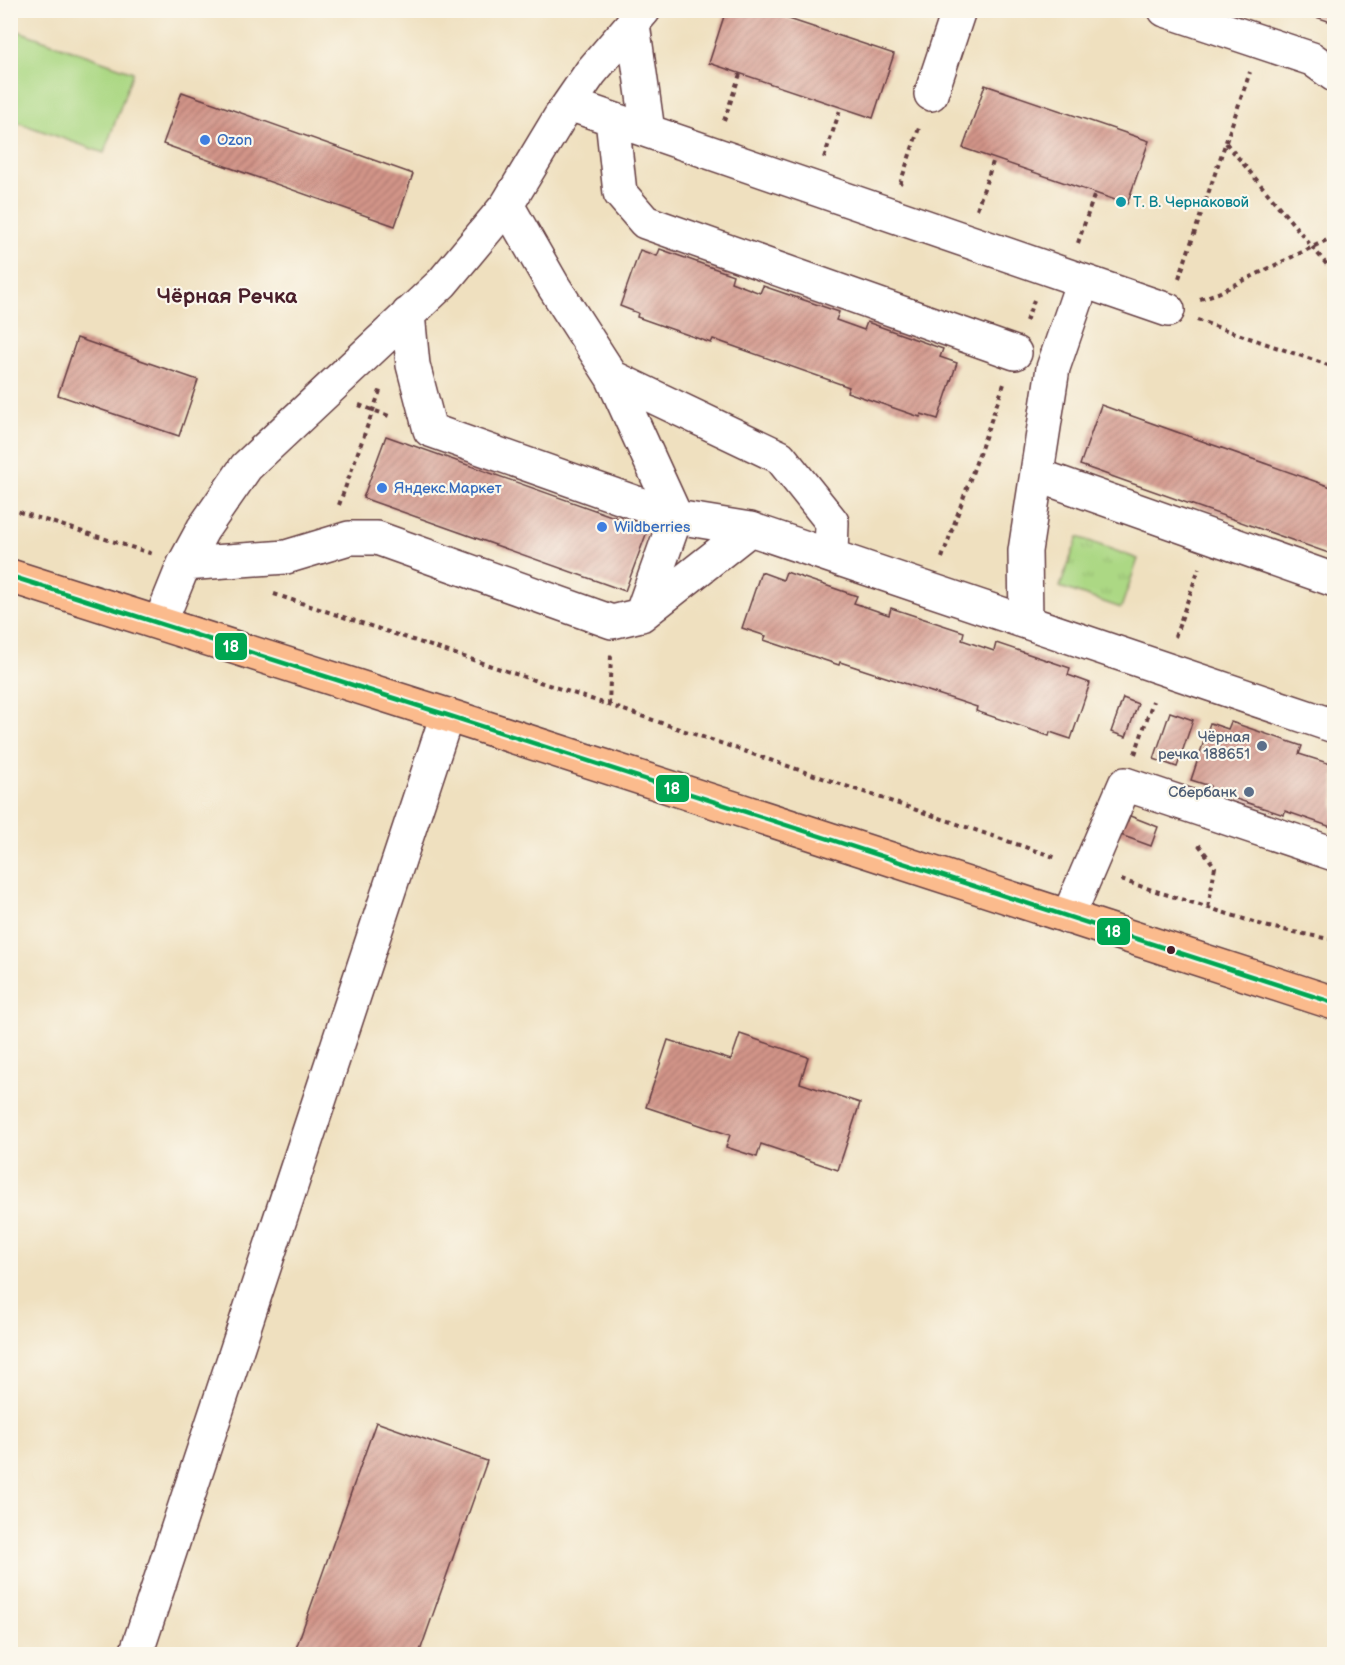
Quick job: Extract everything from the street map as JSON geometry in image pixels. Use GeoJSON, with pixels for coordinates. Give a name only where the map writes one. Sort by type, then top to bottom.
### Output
{"type":"FeatureCollection","features":[{"type":"Feature","properties":{"kind":"main road"},"geometry":{"type":"LineString","coordinates":[[10,576],[1335,1003]]}},
{"type":"Feature","properties":{"kind":"street"},"geometry":{"type":"LineString","coordinates":[[931,93],[959,10]]}},
{"type":"Feature","properties":{"kind":"street"},"geometry":{"type":"LineString","coordinates":[[1165,10],[1312,59],[1335,75]]}},
{"type":"Feature","properties":{"kind":"street"},"geometry":{"type":"LineString","coordinates":[[160,623],[184,564],[203,529],[246,467],[442,282],[507,205],[568,104],[591,72],[638,17]]}},
{"type":"Feature","properties":{"kind":"street"},"geometry":{"type":"LineString","coordinates":[[638,17],[648,131]]}},
{"type":"Feature","properties":{"kind":"street"},"geometry":{"type":"LineString","coordinates":[[568,104],[1168,310]]}},
{"type":"Feature","properties":{"kind":"street"},"geometry":{"type":"LineString","coordinates":[[612,119],[620,193],[645,222],[1015,353]]}},
{"type":"Feature","properties":{"kind":"street"},"geometry":{"type":"LineString","coordinates":[[507,205],[554,287],[612,377],[676,517]]}},
{"type":"Feature","properties":{"kind":"street"},"geometry":{"type":"LineString","coordinates":[[1026,622],[1025,551],[1065,274]]}},
{"type":"Feature","properties":{"kind":"street"},"geometry":{"type":"LineString","coordinates":[[408,314],[413,365],[430,430],[676,517],[750,529],[1335,726]]}},
{"type":"Feature","properties":{"kind":"street"},"geometry":{"type":"LineString","coordinates":[[612,377],[780,458],[832,522],[831,556]]}},
{"type":"Feature","properties":{"kind":"street"},"geometry":{"type":"LineString","coordinates":[[1037,475],[1335,580]]}},
{"type":"Feature","properties":{"kind":"street"},"geometry":{"type":"LineString","coordinates":[[627,618],[676,517]]}},
{"type":"Feature","properties":{"kind":"street"},"geometry":{"type":"LineString","coordinates":[[627,618],[750,529]]}},
{"type":"Feature","properties":{"kind":"street"},"geometry":{"type":"LineString","coordinates":[[184,564],[286,557],[349,538],[377,538],[627,618]]}},
{"type":"Feature","properties":{"kind":"street"},"geometry":{"type":"LineString","coordinates":[[136,1654],[447,715]]}},
{"type":"Feature","properties":{"kind":"street"},"geometry":{"type":"LineString","coordinates":[[1068,916],[1125,784],[1335,854]]}},
{"type":"Feature","properties":{"kind":"path"},"geometry":{"type":"LineString","coordinates":[[1168,310],[1260,42]]}},
{"type":"Feature","properties":{"kind":"path"},"geometry":{"type":"LineString","coordinates":[[713,154],[740,74]]}},
{"type":"Feature","properties":{"kind":"path"},"geometry":{"type":"LineString","coordinates":[[889,214],[931,93]]}},
{"type":"Feature","properties":{"kind":"path"},"geometry":{"type":"LineString","coordinates":[[814,188],[841,107]]}},
{"type":"Feature","properties":{"kind":"path"},"geometry":{"type":"LineString","coordinates":[[1226,142],[1328,266]]}},
{"type":"Feature","properties":{"kind":"path"},"geometry":{"type":"LineString","coordinates":[[966,241],[994,159]]}},
{"type":"Feature","properties":{"kind":"path"},"geometry":{"type":"LineString","coordinates":[[930,590],[1015,353],[1065,274],[1095,193]]}},
{"type":"Feature","properties":{"kind":"path"},"geometry":{"type":"LineString","coordinates":[[1168,310],[1218,293],[1333,237]]}},
{"type":"Feature","properties":{"kind":"path"},"geometry":{"type":"LineString","coordinates":[[1168,310],[1335,366]]}},
{"type":"Feature","properties":{"kind":"path"},"geometry":{"type":"LineString","coordinates":[[349,538],[337,510],[385,378]]}},
{"type":"Feature","properties":{"kind":"path"},"geometry":{"type":"LineString","coordinates":[[325,393],[430,430]]}},
{"type":"Feature","properties":{"kind":"path"},"geometry":{"type":"LineString","coordinates":[[10,509],[184,564]]}},
{"type":"Feature","properties":{"kind":"path"},"geometry":{"type":"LineString","coordinates":[[273,594],[609,705],[1088,869],[1269,927],[1335,940]]}},
{"type":"Feature","properties":{"kind":"path"},"geometry":{"type":"LineString","coordinates":[[609,705],[627,618]]}},
{"type":"Feature","properties":{"kind":"green space"},"geometry":{"type":"Polygon","coordinates":[[[10,28],[133,72],[104,153],[11,120],[10,28]]]}},
{"type":"Feature","properties":{"kind":"green space"},"geometry":{"type":"Polygon","coordinates":[[[1078,537],[1138,559],[1121,608],[1060,587],[1078,537]]]}},
{"type":"Feature","properties":{"kind":"building"},"geometry":{"type":"Polygon","coordinates":[[[726,10],[762,10],[894,54],[873,118],[709,63],[726,10]]]}},
{"type":"Feature","properties":{"kind":"building"},"geometry":{"type":"Polygon","coordinates":[[[1334,10],[1334,23],[1298,11],[1334,10]]]}},
{"type":"Feature","properties":{"kind":"building"},"geometry":{"type":"Polygon","coordinates":[[[985,85],[1149,141],[1127,204],[963,148],[985,85]]]}},
{"type":"Feature","properties":{"kind":"building"},"geometry":{"type":"Polygon","coordinates":[[[182,92],[413,174],[395,226],[163,144],[182,92]]]}},
{"type":"Feature","properties":{"kind":"building"},"geometry":{"type":"Polygon","coordinates":[[[660,249],[733,275],[731,282],[760,293],[763,286],[839,312],[836,320],[864,330],[867,322],[943,349],[940,357],[957,363],[938,419],[921,414],[920,417],[847,392],[849,387],[713,339],[711,343],[637,317],[638,313],[620,306],[640,250],[657,256],[660,249]]]}},
{"type":"Feature","properties":{"kind":"building"},"geometry":{"type":"Polygon","coordinates":[[[77,338],[198,380],[179,436],[58,395],[77,338]]]}},
{"type":"Feature","properties":{"kind":"building"},"geometry":{"type":"Polygon","coordinates":[[[1101,405],[1334,488],[1334,555],[1080,465],[1101,405]]]}},
{"type":"Feature","properties":{"kind":"building"},"geometry":{"type":"Polygon","coordinates":[[[386,436],[648,529],[625,591],[363,498],[386,436]]]}},
{"type":"Feature","properties":{"kind":"building"},"geometry":{"type":"Polygon","coordinates":[[[761,572],[783,580],[786,572],[857,596],[854,603],[889,615],[891,608],[964,632],[962,640],[994,651],[996,643],[1070,668],[1068,675],[1090,683],[1071,739],[1050,732],[1049,736],[976,711],[977,707],[840,662],[839,665],[764,640],[766,636],[742,628],[761,572]]]}},
{"type":"Feature","properties":{"kind":"building"},"geometry":{"type":"Polygon","coordinates":[[[1123,698],[1138,704],[1126,737],[1111,732],[1123,698]]]}},
{"type":"Feature","properties":{"kind":"building"},"geometry":{"type":"Polygon","coordinates":[[[1170,712],[1193,720],[1177,767],[1154,759],[1170,712]]]}},
{"type":"Feature","properties":{"kind":"building"},"geometry":{"type":"Polygon","coordinates":[[[1231,722],[1302,746],[1299,754],[1334,765],[1334,828],[1285,811],[1284,815],[1209,790],[1210,786],[1191,780],[1210,723],[1228,729],[1231,722]]]}},
{"type":"Feature","properties":{"kind":"building"},"geometry":{"type":"Polygon","coordinates":[[[1125,814],[1158,827],[1151,846],[1118,834],[1125,814]]]}},
{"type":"Feature","properties":{"kind":"building"},"geometry":{"type":"Polygon","coordinates":[[[740,1034],[808,1057],[800,1083],[860,1103],[838,1170],[761,1144],[757,1157],[726,1147],[730,1135],[646,1107],[668,1040],[731,1060],[740,1034]]]}},
{"type":"Feature","properties":{"kind":"building"},"geometry":{"type":"Polygon","coordinates":[[[376,1422],[487,1461],[419,1654],[294,1654],[376,1422]]]}},
{"type":"Feature","properties":{"kind":"transit line","name":"18"},"geometry":{"type":"LineString","coordinates":[[10,576],[447,715],[1334,1003]]}},
{"type":"Feature","properties":{"kind":"place","name":"Ozon"},"geometry":{"type":"Point","coordinates":[205,140]}},
{"type":"Feature","properties":{"kind":"place","name":"Т. В. Чернаковой"},"geometry":{"type":"Point","coordinates":[1121,202]}},
{"type":"Feature","properties":{"kind":"place","name":"Яндекс.Маркет"},"geometry":{"type":"Point","coordinates":[382,488]}},
{"type":"Feature","properties":{"kind":"place","name":"Wildberries"},"geometry":{"type":"Point","coordinates":[602,527]}},
{"type":"Feature","properties":{"kind":"place","name":"Чёрная речка 188651"},"geometry":{"type":"Point","coordinates":[1262,746]}},
{"type":"Feature","properties":{"kind":"place","name":"Сбербанк"},"geometry":{"type":"Point","coordinates":[1249,792]}},
{"type":"Feature","properties":{"kind":"district","name":"Чёрная Речка"},"geometry":{"type":"Point","coordinates":[227,296]}}]}
